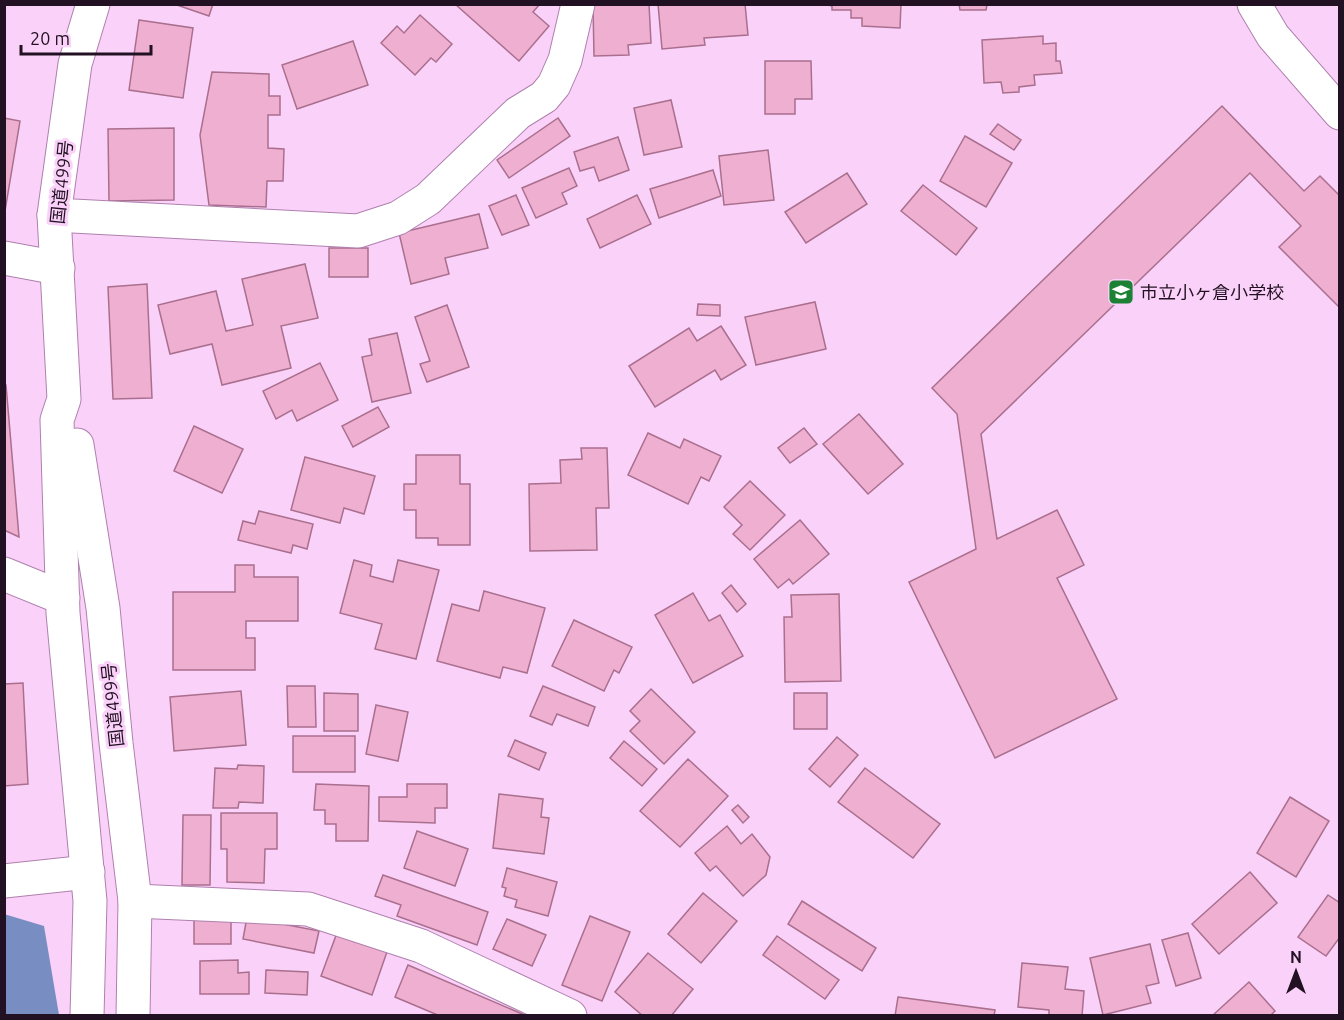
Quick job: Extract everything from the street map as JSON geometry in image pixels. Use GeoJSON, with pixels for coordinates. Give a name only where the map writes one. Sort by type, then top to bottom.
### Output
{"type":"FeatureCollection","features":[{"type":"Feature","properties":{"kind":"main road","name":"国道499号"},"geometry":{"type":"LineString","coordinates":[[87,1016],[90,901],[63,598],[57,420],[64,399],[54,215],[75,64],[93,4]]}},
{"type":"Feature","properties":{"kind":"main road"},"geometry":{"type":"LineString","coordinates":[[54,215],[358,231],[398,218],[428,199],[518,113],[544,97],[554,85],[565,60],[578,4]]}},
{"type":"Feature","properties":{"kind":"main road"},"geometry":{"type":"LineString","coordinates":[[1254,4],[1273,36],[1340,113]]}},
{"type":"Feature","properties":{"kind":"main road"},"geometry":{"type":"LineString","coordinates":[[4,258],[58,268]]}},
{"type":"Feature","properties":{"kind":"main road","name":"国道499号"},"geometry":{"type":"LineString","coordinates":[[64,399],[74,417],[103,608],[135,901],[133,1016]]}},
{"type":"Feature","properties":{"kind":"main road"},"geometry":{"type":"LineString","coordinates":[[4,574],[63,598]]}},
{"type":"Feature","properties":{"kind":"main road"},"geometry":{"type":"LineString","coordinates":[[4,881],[88,872]]}},
{"type":"Feature","properties":{"kind":"main road"},"geometry":{"type":"LineString","coordinates":[[135,901],[308,909],[421,946],[570,1016]]}},
{"type":"Feature","properties":{"kind":"water"},"geometry":{"type":"Polygon","coordinates":[[[4,914],[44,926],[59,1015],[5,1015],[4,914]]]}},
{"type":"Feature","properties":{"kind":"building"},"geometry":{"type":"Polygon","coordinates":[[[174,4],[213,4],[209,16],[174,4]]]}},
{"type":"Feature","properties":{"kind":"building"},"geometry":{"type":"Polygon","coordinates":[[[455,4],[540,4],[533,12],[549,26],[519,61],[455,4]]]}},
{"type":"Feature","properties":{"kind":"building"},"geometry":{"type":"Polygon","coordinates":[[[649,4],[651,43],[628,45],[629,55],[594,56],[593,5],[649,4]]]}},
{"type":"Feature","properties":{"kind":"building"},"geometry":{"type":"Polygon","coordinates":[[[658,4],[745,4],[748,35],[704,38],[705,45],[662,49],[658,4]]]}},
{"type":"Feature","properties":{"kind":"building"},"geometry":{"type":"Polygon","coordinates":[[[824,4],[901,4],[900,28],[862,26],[862,18],[851,18],[851,10],[832,10],[832,6],[824,4]]]}},
{"type":"Feature","properties":{"kind":"building"},"geometry":{"type":"Polygon","coordinates":[[[959,4],[1003,4],[987,5],[986,10],[960,10],[959,4]]]}},
{"type":"Feature","properties":{"kind":"building"},"geometry":{"type":"Polygon","coordinates":[[[420,15],[452,44],[436,62],[431,58],[415,75],[381,43],[397,26],[404,33],[420,15]]]}},
{"type":"Feature","properties":{"kind":"building"},"geometry":{"type":"Polygon","coordinates":[[[139,20],[193,28],[183,98],[129,90],[139,20]]]}},
{"type":"Feature","properties":{"kind":"building"},"geometry":{"type":"Polygon","coordinates":[[[1043,36],[1043,44],[1056,43],[1056,61],[1060,61],[1062,73],[1034,75],[1035,85],[1019,87],[1019,92],[1003,93],[1001,82],[984,83],[982,40],[1043,36]]]}},
{"type":"Feature","properties":{"kind":"building"},"geometry":{"type":"Polygon","coordinates":[[[353,41],[368,85],[297,109],[282,65],[353,41]]]}},
{"type":"Feature","properties":{"kind":"building"},"geometry":{"type":"Polygon","coordinates":[[[765,61],[811,61],[812,99],[795,99],[795,114],[765,114],[765,61]]]}},
{"type":"Feature","properties":{"kind":"building"},"geometry":{"type":"Polygon","coordinates":[[[212,72],[269,74],[269,96],[280,96],[280,115],[268,115],[268,148],[284,149],[283,181],[267,181],[266,207],[209,205],[200,135],[212,72]]]}},
{"type":"Feature","properties":{"kind":"building"},"geometry":{"type":"Polygon","coordinates":[[[671,100],[682,147],[644,155],[634,108],[671,100]]]}},
{"type":"Feature","properties":{"kind":"building"},"geometry":{"type":"Polygon","coordinates":[[[1222,106],[1304,191],[1320,176],[1340,196],[1340,308],[1279,247],[1301,226],[1250,173],[981,434],[997,539],[1057,510],[1084,565],[1057,578],[1117,699],[995,758],[909,582],[976,549],[957,414],[932,388],[1222,106]]]}},
{"type":"Feature","properties":{"kind":"building"},"geometry":{"type":"Polygon","coordinates":[[[4,118],[20,121],[4,217],[4,118]]]}},
{"type":"Feature","properties":{"kind":"building"},"geometry":{"type":"Polygon","coordinates":[[[558,118],[570,136],[509,178],[497,160],[558,118]]]}},
{"type":"Feature","properties":{"kind":"building"},"geometry":{"type":"Polygon","coordinates":[[[998,124],[1021,140],[1014,150],[990,134],[998,124]]]}},
{"type":"Feature","properties":{"kind":"building"},"geometry":{"type":"Polygon","coordinates":[[[174,128],[174,200],[109,201],[108,129],[174,128]]]}},
{"type":"Feature","properties":{"kind":"building"},"geometry":{"type":"Polygon","coordinates":[[[965,136],[1012,163],[986,207],[940,181],[965,136]]]}},
{"type":"Feature","properties":{"kind":"building"},"geometry":{"type":"Polygon","coordinates":[[[618,137],[629,170],[599,181],[594,167],[580,171],[574,152],[618,137]]]}},
{"type":"Feature","properties":{"kind":"building"},"geometry":{"type":"Polygon","coordinates":[[[768,150],[774,200],[724,205],[719,156],[768,150]]]}},
{"type":"Feature","properties":{"kind":"building"},"geometry":{"type":"Polygon","coordinates":[[[569,168],[577,186],[562,193],[567,204],[536,218],[522,188],[569,168]]]}},
{"type":"Feature","properties":{"kind":"building"},"geometry":{"type":"Polygon","coordinates":[[[713,170],[721,196],[659,218],[650,189],[713,170]]]}},
{"type":"Feature","properties":{"kind":"building"},"geometry":{"type":"Polygon","coordinates":[[[847,173],[867,204],[806,243],[785,212],[847,173]]]}},
{"type":"Feature","properties":{"kind":"building"},"geometry":{"type":"Polygon","coordinates":[[[923,185],[977,228],[956,255],[901,211],[923,185]]]}},
{"type":"Feature","properties":{"kind":"building"},"geometry":{"type":"Polygon","coordinates":[[[516,195],[529,225],[502,235],[489,206],[516,195]]]}},
{"type":"Feature","properties":{"kind":"building"},"geometry":{"type":"Polygon","coordinates":[[[637,195],[651,224],[600,248],[587,219],[637,195]]]}},
{"type":"Feature","properties":{"kind":"building"},"geometry":{"type":"Polygon","coordinates":[[[479,214],[488,248],[445,258],[449,274],[411,284],[399,233],[479,214]]]}},
{"type":"Feature","properties":{"kind":"building"},"geometry":{"type":"Polygon","coordinates":[[[329,248],[368,248],[368,277],[329,277],[329,248]]]}},
{"type":"Feature","properties":{"kind":"building"},"geometry":{"type":"Polygon","coordinates":[[[305,264],[318,318],[281,326],[291,368],[222,385],[212,344],[170,354],[158,305],[216,291],[226,331],[253,325],[242,279],[305,264]]]}},
{"type":"Feature","properties":{"kind":"building"},"geometry":{"type":"Polygon","coordinates":[[[147,284],[152,398],[113,399],[108,287],[147,284]]]}},
{"type":"Feature","properties":{"kind":"building"},"geometry":{"type":"Polygon","coordinates":[[[815,302],[826,349],[756,365],[745,317],[815,302]]]}},
{"type":"Feature","properties":{"kind":"building"},"geometry":{"type":"Polygon","coordinates":[[[698,304],[720,305],[720,316],[697,315],[698,304]]]}},
{"type":"Feature","properties":{"kind":"building"},"geometry":{"type":"Polygon","coordinates":[[[447,305],[469,367],[427,382],[420,364],[430,361],[415,317],[447,305]]]}},
{"type":"Feature","properties":{"kind":"building"},"geometry":{"type":"Polygon","coordinates":[[[721,326],[746,365],[721,380],[715,370],[655,407],[629,366],[689,328],[697,341],[721,326]]]}},
{"type":"Feature","properties":{"kind":"building"},"geometry":{"type":"Polygon","coordinates":[[[397,333],[411,393],[372,402],[362,357],[372,355],[369,339],[397,333]]]}},
{"type":"Feature","properties":{"kind":"building"},"geometry":{"type":"Polygon","coordinates":[[[320,363],[338,400],[297,421],[292,410],[276,419],[263,391],[320,363]]]}},
{"type":"Feature","properties":{"kind":"building"},"geometry":{"type":"Polygon","coordinates":[[[4,385],[6,385],[19,537],[4,530],[4,385]]]}},
{"type":"Feature","properties":{"kind":"building"},"geometry":{"type":"Polygon","coordinates":[[[378,407],[389,427],[353,447],[342,426],[378,407]]]}},
{"type":"Feature","properties":{"kind":"building"},"geometry":{"type":"Polygon","coordinates":[[[859,414],[903,464],[868,494],[823,444],[859,414]]]}},
{"type":"Feature","properties":{"kind":"building"},"geometry":{"type":"Polygon","coordinates":[[[194,426],[243,449],[222,493],[174,471],[194,426]]]}},
{"type":"Feature","properties":{"kind":"building"},"geometry":{"type":"Polygon","coordinates":[[[804,428],[817,444],[790,463],[778,448],[804,428]]]}},
{"type":"Feature","properties":{"kind":"building"},"geometry":{"type":"Polygon","coordinates":[[[648,433],[680,448],[684,439],[721,456],[709,481],[701,477],[688,504],[628,475],[648,433]]]}},
{"type":"Feature","properties":{"kind":"building"},"geometry":{"type":"Polygon","coordinates":[[[581,448],[607,448],[609,508],[596,508],[597,550],[530,551],[529,484],[561,483],[560,460],[582,459],[581,448]]]}},
{"type":"Feature","properties":{"kind":"building"},"geometry":{"type":"Polygon","coordinates":[[[416,455],[460,455],[460,484],[470,484],[470,545],[438,545],[438,538],[416,538],[416,510],[404,510],[404,484],[416,484],[416,455]]]}},
{"type":"Feature","properties":{"kind":"building"},"geometry":{"type":"Polygon","coordinates":[[[305,457],[375,476],[364,514],[344,508],[340,523],[291,510],[305,457]]]}},
{"type":"Feature","properties":{"kind":"building"},"geometry":{"type":"Polygon","coordinates":[[[750,481],[785,515],[750,550],[733,534],[742,525],[724,507],[750,481]]]}},
{"type":"Feature","properties":{"kind":"building"},"geometry":{"type":"Polygon","coordinates":[[[259,511],[313,524],[307,549],[293,545],[291,553],[238,540],[243,521],[255,524],[259,511]]]}},
{"type":"Feature","properties":{"kind":"building"},"geometry":{"type":"Polygon","coordinates":[[[800,520],[829,554],[793,584],[789,579],[778,588],[754,559],[800,520]]]}},
{"type":"Feature","properties":{"kind":"building"},"geometry":{"type":"Polygon","coordinates":[[[354,560],[372,565],[370,576],[393,582],[398,560],[439,570],[416,659],[375,649],[382,624],[340,613],[354,560]]]}},
{"type":"Feature","properties":{"kind":"building"},"geometry":{"type":"Polygon","coordinates":[[[235,565],[254,565],[254,577],[298,577],[298,621],[246,621],[246,638],[255,638],[255,670],[173,670],[173,592],[235,592],[235,565]]]}},
{"type":"Feature","properties":{"kind":"building"},"geometry":{"type":"Polygon","coordinates":[[[731,585],[746,604],[737,612],[722,593],[731,585]]]}},
{"type":"Feature","properties":{"kind":"building"},"geometry":{"type":"Polygon","coordinates":[[[484,591],[545,608],[527,673],[503,667],[500,678],[437,661],[452,604],[479,611],[484,591]]]}},
{"type":"Feature","properties":{"kind":"building"},"geometry":{"type":"Polygon","coordinates":[[[693,593],[709,621],[720,615],[743,656],[693,683],[655,615],[693,593]]]}},
{"type":"Feature","properties":{"kind":"building"},"geometry":{"type":"Polygon","coordinates":[[[839,594],[841,681],[785,682],[784,617],[792,617],[791,595],[839,594]]]}},
{"type":"Feature","properties":{"kind":"building"},"geometry":{"type":"Polygon","coordinates":[[[574,620],[632,647],[619,673],[614,670],[604,691],[552,666],[574,620]]]}},
{"type":"Feature","properties":{"kind":"building"},"geometry":{"type":"Polygon","coordinates":[[[23,683],[28,784],[4,786],[4,684],[23,683]]]}},
{"type":"Feature","properties":{"kind":"building"},"geometry":{"type":"Polygon","coordinates":[[[287,686],[315,686],[316,727],[288,727],[287,686]]]}},
{"type":"Feature","properties":{"kind":"building"},"geometry":{"type":"Polygon","coordinates":[[[543,686],[595,707],[588,726],[557,714],[552,725],[530,716],[543,686]]]}},
{"type":"Feature","properties":{"kind":"building"},"geometry":{"type":"Polygon","coordinates":[[[651,689],[695,732],[664,764],[630,731],[640,721],[630,711],[651,689]]]}},
{"type":"Feature","properties":{"kind":"building"},"geometry":{"type":"Polygon","coordinates":[[[241,691],[246,745],[174,751],[170,697],[241,691]]]}},
{"type":"Feature","properties":{"kind":"building"},"geometry":{"type":"Polygon","coordinates":[[[324,693],[358,694],[358,731],[324,731],[324,693]]]}},
{"type":"Feature","properties":{"kind":"building"},"geometry":{"type":"Polygon","coordinates":[[[794,693],[827,693],[827,729],[794,729],[794,693]]]}},
{"type":"Feature","properties":{"kind":"building"},"geometry":{"type":"Polygon","coordinates":[[[376,705],[408,712],[398,761],[366,754],[376,705]]]}},
{"type":"Feature","properties":{"kind":"building"},"geometry":{"type":"Polygon","coordinates":[[[293,736],[355,736],[355,772],[293,772],[293,736]]]}},
{"type":"Feature","properties":{"kind":"building"},"geometry":{"type":"Polygon","coordinates":[[[837,737],[858,755],[830,787],[809,769],[837,737]]]}},
{"type":"Feature","properties":{"kind":"building"},"geometry":{"type":"Polygon","coordinates":[[[515,740],[546,753],[539,770],[508,756],[515,740]]]}},
{"type":"Feature","properties":{"kind":"building"},"geometry":{"type":"Polygon","coordinates":[[[624,741],[657,769],[642,786],[610,758],[624,741]]]}},
{"type":"Feature","properties":{"kind":"building"},"geometry":{"type":"Polygon","coordinates":[[[688,759],[728,796],[680,847],[640,811],[688,759]]]}},
{"type":"Feature","properties":{"kind":"building"},"geometry":{"type":"Polygon","coordinates":[[[238,765],[264,766],[263,803],[239,802],[238,808],[213,808],[215,768],[237,769],[238,765]]]}},
{"type":"Feature","properties":{"kind":"building"},"geometry":{"type":"Polygon","coordinates":[[[865,768],[940,824],[913,858],[838,802],[865,768]]]}},
{"type":"Feature","properties":{"kind":"building"},"geometry":{"type":"Polygon","coordinates":[[[316,784],[369,786],[368,841],[336,841],[336,824],[325,824],[325,810],[314,810],[316,784]]]}},
{"type":"Feature","properties":{"kind":"building"},"geometry":{"type":"Polygon","coordinates":[[[407,784],[447,784],[447,808],[435,808],[435,823],[379,821],[379,797],[407,797],[407,784]]]}},
{"type":"Feature","properties":{"kind":"building"},"geometry":{"type":"Polygon","coordinates":[[[499,794],[543,799],[541,817],[549,818],[544,854],[493,848],[499,794]]]}},
{"type":"Feature","properties":{"kind":"building"},"geometry":{"type":"Polygon","coordinates":[[[1290,797],[1329,821],[1296,877],[1257,853],[1290,797]]]}},
{"type":"Feature","properties":{"kind":"building"},"geometry":{"type":"Polygon","coordinates":[[[738,805],[749,817],[743,823],[732,810],[738,805]]]}},
{"type":"Feature","properties":{"kind":"building"},"geometry":{"type":"Polygon","coordinates":[[[221,813],[277,813],[277,849],[265,849],[264,883],[227,882],[227,849],[221,849],[221,813]]]}},
{"type":"Feature","properties":{"kind":"building"},"geometry":{"type":"Polygon","coordinates":[[[183,815],[211,815],[210,885],[182,885],[183,815]]]}},
{"type":"Feature","properties":{"kind":"building"},"geometry":{"type":"Polygon","coordinates":[[[727,826],[741,844],[752,834],[770,857],[766,875],[743,896],[716,866],[710,871],[695,853],[727,826]]]}},
{"type":"Feature","properties":{"kind":"building"},"geometry":{"type":"Polygon","coordinates":[[[417,831],[468,849],[455,886],[404,868],[417,831]]]}},
{"type":"Feature","properties":{"kind":"building"},"geometry":{"type":"Polygon","coordinates":[[[507,868],[557,882],[548,916],[515,907],[517,900],[504,896],[506,888],[502,887],[507,868]]]}},
{"type":"Feature","properties":{"kind":"building"},"geometry":{"type":"Polygon","coordinates":[[[1250,872],[1277,903],[1219,954],[1192,924],[1250,872]]]}},
{"type":"Feature","properties":{"kind":"building"},"geometry":{"type":"Polygon","coordinates":[[[383,875],[488,912],[477,945],[397,916],[401,905],[375,896],[383,875]]]}},
{"type":"Feature","properties":{"kind":"building"},"geometry":{"type":"Polygon","coordinates":[[[703,893],[737,921],[701,963],[668,934],[703,893]]]}},
{"type":"Feature","properties":{"kind":"building"},"geometry":{"type":"Polygon","coordinates":[[[1328,895],[1340,903],[1340,937],[1326,956],[1298,937],[1328,895]]]}},
{"type":"Feature","properties":{"kind":"building"},"geometry":{"type":"Polygon","coordinates":[[[802,901],[876,948],[862,971],[788,924],[802,901]]]}},
{"type":"Feature","properties":{"kind":"building"},"geometry":{"type":"Polygon","coordinates":[[[590,916],[630,932],[602,1001],[562,985],[590,916]]]}},
{"type":"Feature","properties":{"kind":"building"},"geometry":{"type":"Polygon","coordinates":[[[247,917],[319,931],[314,953],[243,939],[247,917]]]}},
{"type":"Feature","properties":{"kind":"building"},"geometry":{"type":"Polygon","coordinates":[[[194,918],[231,919],[231,944],[194,944],[194,918]]]}},
{"type":"Feature","properties":{"kind":"building"},"geometry":{"type":"Polygon","coordinates":[[[507,919],[546,935],[532,966],[493,949],[507,919]]]}},
{"type":"Feature","properties":{"kind":"building"},"geometry":{"type":"Polygon","coordinates":[[[338,930],[388,949],[372,995],[321,976],[338,930]]]}},
{"type":"Feature","properties":{"kind":"building"},"geometry":{"type":"Polygon","coordinates":[[[1188,933],[1201,978],[1176,986],[1162,940],[1188,933]]]}},
{"type":"Feature","properties":{"kind":"building"},"geometry":{"type":"Polygon","coordinates":[[[777,936],[839,980],[825,999],[763,955],[777,936]]]}},
{"type":"Feature","properties":{"kind":"building"},"geometry":{"type":"Polygon","coordinates":[[[1150,944],[1159,983],[1146,986],[1151,1003],[1103,1015],[1090,958],[1150,944]]]}},
{"type":"Feature","properties":{"kind":"building"},"geometry":{"type":"Polygon","coordinates":[[[648,953],[693,989],[671,1016],[643,1016],[615,992],[648,953]]]}},
{"type":"Feature","properties":{"kind":"building"},"geometry":{"type":"Polygon","coordinates":[[[238,960],[238,973],[249,972],[249,994],[200,994],[200,961],[238,960]]]}},
{"type":"Feature","properties":{"kind":"building"},"geometry":{"type":"Polygon","coordinates":[[[1022,963],[1068,967],[1065,989],[1084,991],[1082,1016],[1049,1016],[1049,1010],[1018,1007],[1022,963]]]}},
{"type":"Feature","properties":{"kind":"building"},"geometry":{"type":"Polygon","coordinates":[[[408,965],[527,1016],[440,1016],[395,997],[408,965]]]}},
{"type":"Feature","properties":{"kind":"building"},"geometry":{"type":"Polygon","coordinates":[[[266,970],[308,972],[307,995],[265,993],[266,970]]]}},
{"type":"Feature","properties":{"kind":"building"},"geometry":{"type":"Polygon","coordinates":[[[1249,982],[1275,1011],[1270,1016],[1212,1016],[1249,982]]]}},
{"type":"Feature","properties":{"kind":"building"},"geometry":{"type":"Polygon","coordinates":[[[898,997],[995,1010],[994,1016],[895,1016],[898,997]]]}},
{"type":"Feature","properties":{"kind":"place","name":"市立小ヶ倉小学校"},"geometry":{"type":"Point","coordinates":[1121,292]}}]}
